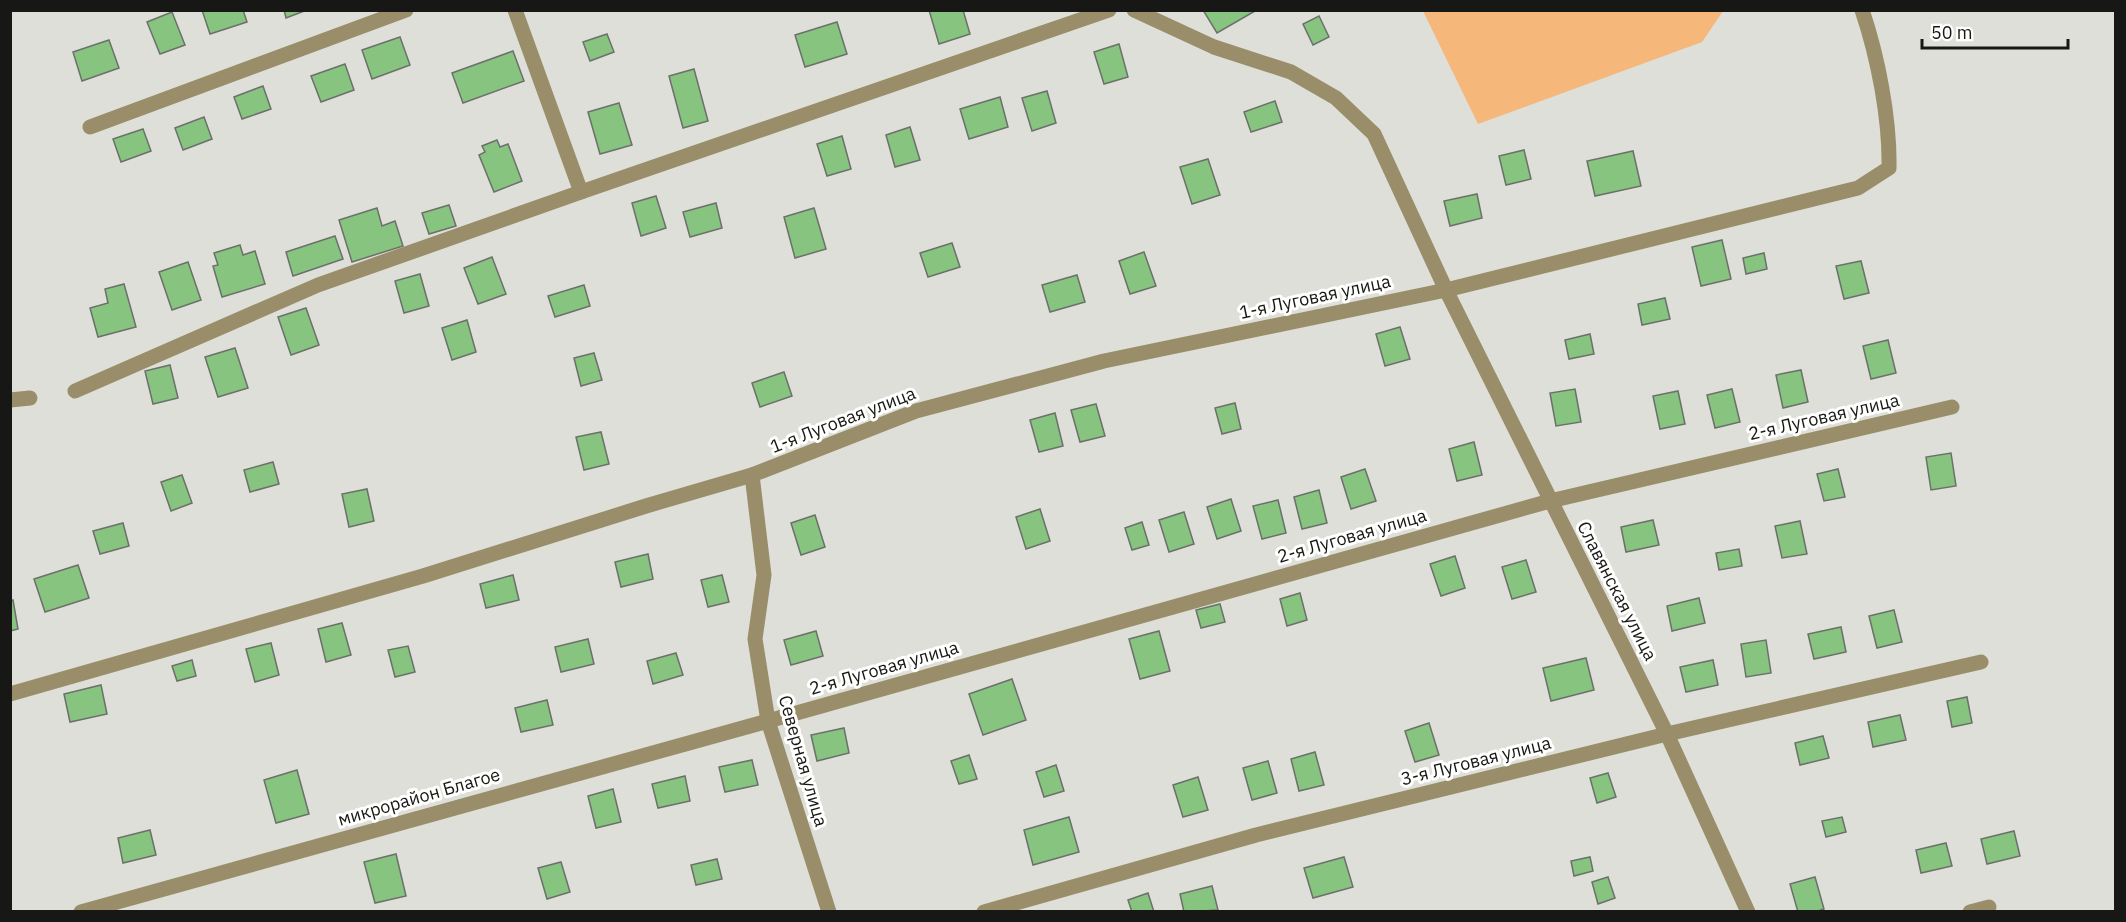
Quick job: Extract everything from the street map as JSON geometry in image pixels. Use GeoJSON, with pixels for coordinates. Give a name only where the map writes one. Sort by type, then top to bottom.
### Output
{"type":"FeatureCollection","features":[{"type":"Feature","properties":{"kind":"street"},"geometry":{"type":"LineString","coordinates":[[90,127],[406,10]]}},
{"type":"Feature","properties":{"kind":"street"},"geometry":{"type":"LineString","coordinates":[[515,10],[581,192]]}},
{"type":"Feature","properties":{"kind":"street"},"geometry":{"type":"LineString","coordinates":[[75,391],[318,285],[1109,10]]}},
{"type":"Feature","properties":{"kind":"street","name":"Славянская улица"},"geometry":{"type":"LineString","coordinates":[[1134,10],[1214,47],[1291,72],[1336,98],[1374,134],[1446,290],[1666,734],[1748,912]]}},
{"type":"Feature","properties":{"kind":"street","name":"1-я Луговая улица"},"geometry":{"type":"LineString","coordinates":[[10,694],[423,576],[635,509],[752,475],[916,411],[1104,360],[1446,290],[1858,188],[1889,168],[1887,130],[1871,39],[1862,10]]}},
{"type":"Feature","properties":{"kind":"street"},"geometry":{"type":"LineString","coordinates":[[10,400],[30,398]]}},
{"type":"Feature","properties":{"kind":"street","name":"2-я Луговая улица"},"geometry":{"type":"LineString","coordinates":[[768,721],[1550,501],[1952,407]]}},
{"type":"Feature","properties":{"kind":"street","name":"Северная улица"},"geometry":{"type":"LineString","coordinates":[[752,475],[764,575],[755,639],[768,721],[829,912]]}},
{"type":"Feature","properties":{"kind":"street","name":"3-я Луговая улица"},"geometry":{"type":"LineString","coordinates":[[984,912],[1256,835],[1666,734],[1981,662]]}},
{"type":"Feature","properties":{"kind":"street","name":"микрорайон Благое"},"geometry":{"type":"LineString","coordinates":[[81,912],[768,721]]}},
{"type":"Feature","properties":{"kind":"street"},"geometry":{"type":"LineString","coordinates":[[1971,912],[1989,908]]}},
{"type":"Feature","properties":{"kind":"shaded area"},"geometry":{"type":"Polygon","coordinates":[[[1423,11],[1723,11],[1702,42],[1478,124],[1423,11]]]}},
{"type":"Feature","properties":{"kind":"building"},"geometry":{"type":"Polygon","coordinates":[[[202,10],[243,10],[247,22],[210,34],[202,10]]]}},
{"type":"Feature","properties":{"kind":"building"},"geometry":{"type":"Polygon","coordinates":[[[284,10],[307,10],[286,18],[284,10]]]}},
{"type":"Feature","properties":{"kind":"building"},"geometry":{"type":"Polygon","coordinates":[[[929,10],[963,10],[970,34],[939,44],[929,10]]]}},
{"type":"Feature","properties":{"kind":"building"},"geometry":{"type":"Polygon","coordinates":[[[1203,10],[1255,10],[1255,11],[1217,33],[1203,10]]]}},
{"type":"Feature","properties":{"kind":"building"},"geometry":{"type":"Polygon","coordinates":[[[172,12],[185,45],[160,54],[147,22],[172,12]]]}},
{"type":"Feature","properties":{"kind":"building"},"geometry":{"type":"Polygon","coordinates":[[[1319,16],[1329,37],[1313,45],[1303,24],[1319,16]]]}},
{"type":"Feature","properties":{"kind":"building"},"geometry":{"type":"Polygon","coordinates":[[[837,22],[847,54],[805,67],[795,35],[837,22]]]}},
{"type":"Feature","properties":{"kind":"building"},"geometry":{"type":"Polygon","coordinates":[[[607,34],[614,52],[590,61],[583,42],[607,34]]]}},
{"type":"Feature","properties":{"kind":"building"},"geometry":{"type":"Polygon","coordinates":[[[400,37],[410,65],[372,79],[362,50],[400,37]]]}},
{"type":"Feature","properties":{"kind":"building"},"geometry":{"type":"Polygon","coordinates":[[[109,40],[119,68],[82,81],[73,52],[109,40]]]}},
{"type":"Feature","properties":{"kind":"building"},"geometry":{"type":"Polygon","coordinates":[[[1119,44],[1128,77],[1104,84],[1094,52],[1119,44]]]}},
{"type":"Feature","properties":{"kind":"building"},"geometry":{"type":"Polygon","coordinates":[[[513,51],[524,81],[463,103],[452,73],[513,51]]]}},
{"type":"Feature","properties":{"kind":"building"},"geometry":{"type":"Polygon","coordinates":[[[345,64],[354,90],[321,102],[311,76],[345,64]]]}},
{"type":"Feature","properties":{"kind":"building"},"geometry":{"type":"Polygon","coordinates":[[[694,69],[708,121],[683,128],[669,76],[694,69]]]}},
{"type":"Feature","properties":{"kind":"building"},"geometry":{"type":"Polygon","coordinates":[[[263,86],[271,109],[242,119],[234,97],[263,86]]]}},
{"type":"Feature","properties":{"kind":"building"},"geometry":{"type":"Polygon","coordinates":[[[1047,91],[1056,123],[1032,131],[1022,98],[1047,91]]]}},
{"type":"Feature","properties":{"kind":"building"},"geometry":{"type":"Polygon","coordinates":[[[1000,97],[1008,127],[969,139],[960,109],[1000,97]]]}},
{"type":"Feature","properties":{"kind":"building"},"geometry":{"type":"Polygon","coordinates":[[[1275,101],[1282,122],[1251,132],[1244,112],[1275,101]]]}},
{"type":"Feature","properties":{"kind":"building"},"geometry":{"type":"Polygon","coordinates":[[[619,103],[632,145],[600,154],[588,112],[619,103]]]}},
{"type":"Feature","properties":{"kind":"building"},"geometry":{"type":"Polygon","coordinates":[[[204,117],[212,139],[183,150],[175,128],[204,117]]]}},
{"type":"Feature","properties":{"kind":"building"},"geometry":{"type":"Polygon","coordinates":[[[910,127],[920,160],[895,167],[886,135],[910,127]]]}},
{"type":"Feature","properties":{"kind":"building"},"geometry":{"type":"Polygon","coordinates":[[[143,129],[151,151],[121,162],[113,139],[143,129]]]}},
{"type":"Feature","properties":{"kind":"building"},"geometry":{"type":"Polygon","coordinates":[[[842,136],[851,169],[827,176],[817,144],[842,136]]]}},
{"type":"Feature","properties":{"kind":"building"},"geometry":{"type":"Polygon","coordinates":[[[497,140],[500,147],[508,144],[522,181],[494,192],[479,155],[485,152],[482,146],[497,140]]]}},
{"type":"Feature","properties":{"kind":"building"},"geometry":{"type":"Polygon","coordinates":[[[1524,150],[1531,179],[1506,185],[1499,156],[1524,150]]]}},
{"type":"Feature","properties":{"kind":"building"},"geometry":{"type":"Polygon","coordinates":[[[1633,151],[1641,186],[1595,196],[1587,161],[1633,151]]]}},
{"type":"Feature","properties":{"kind":"building"},"geometry":{"type":"Polygon","coordinates":[[[1208,159],[1220,195],[1192,204],[1180,167],[1208,159]]]}},
{"type":"Feature","properties":{"kind":"building"},"geometry":{"type":"Polygon","coordinates":[[[1477,194],[1482,218],[1450,226],[1444,201],[1477,194]]]}},
{"type":"Feature","properties":{"kind":"building"},"geometry":{"type":"Polygon","coordinates":[[[656,196],[666,228],[641,236],[632,203],[656,196]]]}},
{"type":"Feature","properties":{"kind":"building"},"geometry":{"type":"Polygon","coordinates":[[[716,203],[722,228],[690,237],[683,212],[716,203]]]}},
{"type":"Feature","properties":{"kind":"building"},"geometry":{"type":"Polygon","coordinates":[[[449,205],[456,226],[429,234],[422,213],[449,205]]]}},
{"type":"Feature","properties":{"kind":"building"},"geometry":{"type":"Polygon","coordinates":[[[377,208],[382,226],[395,221],[403,246],[352,262],[339,220],[377,208]]]}},
{"type":"Feature","properties":{"kind":"building"},"geometry":{"type":"Polygon","coordinates":[[[814,208],[826,249],[795,258],[784,217],[814,208]]]}},
{"type":"Feature","properties":{"kind":"building"},"geometry":{"type":"Polygon","coordinates":[[[335,236],[343,259],[293,276],[286,252],[335,236]]]}},
{"type":"Feature","properties":{"kind":"building"},"geometry":{"type":"Polygon","coordinates":[[[1722,240],[1731,279],[1701,286],[1692,247],[1722,240]]]}},
{"type":"Feature","properties":{"kind":"building"},"geometry":{"type":"Polygon","coordinates":[[[952,243],[960,267],[928,277],[920,253],[952,243]]]}},
{"type":"Feature","properties":{"kind":"building"},"geometry":{"type":"Polygon","coordinates":[[[240,245],[243,255],[255,251],[265,284],[222,297],[213,266],[218,265],[214,253],[240,245]]]}},
{"type":"Feature","properties":{"kind":"building"},"geometry":{"type":"Polygon","coordinates":[[[1144,252],[1156,286],[1130,294],[1119,261],[1144,252]]]}},
{"type":"Feature","properties":{"kind":"building"},"geometry":{"type":"Polygon","coordinates":[[[1764,253],[1767,269],[1746,274],[1743,258],[1764,253]]]}},
{"type":"Feature","properties":{"kind":"building"},"geometry":{"type":"Polygon","coordinates":[[[492,257],[506,294],[478,304],[464,268],[492,257]]]}},
{"type":"Feature","properties":{"kind":"building"},"geometry":{"type":"Polygon","coordinates":[[[1861,261],[1869,293],[1844,299],[1836,266],[1861,261]]]}},
{"type":"Feature","properties":{"kind":"building"},"geometry":{"type":"Polygon","coordinates":[[[188,262],[201,300],[172,310],[159,272],[188,262]]]}},
{"type":"Feature","properties":{"kind":"building"},"geometry":{"type":"Polygon","coordinates":[[[420,274],[429,306],[404,313],[395,281],[420,274]]]}},
{"type":"Feature","properties":{"kind":"building"},"geometry":{"type":"Polygon","coordinates":[[[1077,275],[1085,302],[1050,312],[1042,285],[1077,275]]]}},
{"type":"Feature","properties":{"kind":"building"},"geometry":{"type":"Polygon","coordinates":[[[124,284],[136,327],[98,337],[90,308],[108,303],[105,289],[124,284]]]}},
{"type":"Feature","properties":{"kind":"building"},"geometry":{"type":"Polygon","coordinates":[[[584,285],[590,306],[555,317],[548,296],[584,285]]]}},
{"type":"Feature","properties":{"kind":"building"},"geometry":{"type":"Polygon","coordinates":[[[1665,298],[1670,319],[1642,325],[1638,304],[1665,298]]]}},
{"type":"Feature","properties":{"kind":"building"},"geometry":{"type":"Polygon","coordinates":[[[306,308],[319,345],[291,355],[278,317],[306,308]]]}},
{"type":"Feature","properties":{"kind":"building"},"geometry":{"type":"Polygon","coordinates":[[[467,320],[476,352],[452,360],[442,328],[467,320]]]}},
{"type":"Feature","properties":{"kind":"building"},"geometry":{"type":"Polygon","coordinates":[[[1400,327],[1410,359],[1385,366],[1376,334],[1400,327]]]}},
{"type":"Feature","properties":{"kind":"building"},"geometry":{"type":"Polygon","coordinates":[[[1590,334],[1594,354],[1569,359],[1565,340],[1590,334]]]}},
{"type":"Feature","properties":{"kind":"building"},"geometry":{"type":"Polygon","coordinates":[[[1888,340],[1896,373],[1871,379],[1863,346],[1888,340]]]}},
{"type":"Feature","properties":{"kind":"building"},"geometry":{"type":"Polygon","coordinates":[[[235,348],[248,388],[218,397],[205,357],[235,348]]]}},
{"type":"Feature","properties":{"kind":"building"},"geometry":{"type":"Polygon","coordinates":[[[594,353],[602,380],[581,386],[574,358],[594,353]]]}},
{"type":"Feature","properties":{"kind":"building"},"geometry":{"type":"Polygon","coordinates":[[[170,365],[178,398],[153,404],[145,371],[170,365]]]}},
{"type":"Feature","properties":{"kind":"building"},"geometry":{"type":"Polygon","coordinates":[[[1801,370],[1808,402],[1783,408],[1776,375],[1801,370]]]}},
{"type":"Feature","properties":{"kind":"building"},"geometry":{"type":"Polygon","coordinates":[[[784,372],[792,396],[760,407],[752,383],[784,372]]]}},
{"type":"Feature","properties":{"kind":"building"},"geometry":{"type":"Polygon","coordinates":[[[1575,389],[1581,422],[1556,426],[1550,393],[1575,389]]]}},
{"type":"Feature","properties":{"kind":"building"},"geometry":{"type":"Polygon","coordinates":[[[1732,389],[1740,422],[1715,428],[1707,395],[1732,389]]]}},
{"type":"Feature","properties":{"kind":"building"},"geometry":{"type":"Polygon","coordinates":[[[1678,391],[1685,424],[1660,429],[1653,396],[1678,391]]]}},
{"type":"Feature","properties":{"kind":"building"},"geometry":{"type":"Polygon","coordinates":[[[1235,403],[1241,429],[1222,434],[1215,408],[1235,403]]]}},
{"type":"Feature","properties":{"kind":"building"},"geometry":{"type":"Polygon","coordinates":[[[1096,404],[1105,436],[1080,442],[1071,410],[1096,404]]]}},
{"type":"Feature","properties":{"kind":"building"},"geometry":{"type":"Polygon","coordinates":[[[1055,413],[1063,446],[1039,452],[1030,420],[1055,413]]]}},
{"type":"Feature","properties":{"kind":"building"},"geometry":{"type":"Polygon","coordinates":[[[601,432],[609,464],[584,470],[576,437],[601,432]]]}},
{"type":"Feature","properties":{"kind":"building"},"geometry":{"type":"Polygon","coordinates":[[[1474,442],[1482,475],[1457,481],[1449,449],[1474,442]]]}},
{"type":"Feature","properties":{"kind":"building"},"geometry":{"type":"Polygon","coordinates":[[[1951,453],[1956,486],[1931,490],[1926,457],[1951,453]]]}},
{"type":"Feature","properties":{"kind":"building"},"geometry":{"type":"Polygon","coordinates":[[[273,462],[279,484],[250,492],[244,470],[273,462]]]}},
{"type":"Feature","properties":{"kind":"building"},"geometry":{"type":"Polygon","coordinates":[[[1365,469],[1376,501],[1351,509],[1341,477],[1365,469]]]}},
{"type":"Feature","properties":{"kind":"building"},"geometry":{"type":"Polygon","coordinates":[[[1838,469],[1845,497],[1824,501],[1817,474],[1838,469]]]}},
{"type":"Feature","properties":{"kind":"building"},"geometry":{"type":"Polygon","coordinates":[[[182,475],[192,503],[171,511],[161,482],[182,475]]]}},
{"type":"Feature","properties":{"kind":"building"},"geometry":{"type":"Polygon","coordinates":[[[367,489],[374,521],[349,527],[342,494],[367,489]]]}},
{"type":"Feature","properties":{"kind":"building"},"geometry":{"type":"Polygon","coordinates":[[[1319,490],[1327,523],[1302,529],[1294,497],[1319,490]]]}},
{"type":"Feature","properties":{"kind":"building"},"geometry":{"type":"Polygon","coordinates":[[[1231,499],[1241,531],[1217,539],[1207,507],[1231,499]]]}},
{"type":"Feature","properties":{"kind":"building"},"geometry":{"type":"Polygon","coordinates":[[[1278,500],[1286,533],[1262,539],[1253,506],[1278,500]]]}},
{"type":"Feature","properties":{"kind":"building"},"geometry":{"type":"Polygon","coordinates":[[[1040,509],[1050,541],[1026,549],[1016,517],[1040,509]]]}},
{"type":"Feature","properties":{"kind":"building"},"geometry":{"type":"Polygon","coordinates":[[[1184,512],[1194,544],[1169,552],[1159,520],[1184,512]]]}},
{"type":"Feature","properties":{"kind":"building"},"geometry":{"type":"Polygon","coordinates":[[[815,515],[825,547],[801,555],[791,523],[815,515]]]}},
{"type":"Feature","properties":{"kind":"building"},"geometry":{"type":"Polygon","coordinates":[[[1653,520],[1659,545],[1626,552],[1621,527],[1653,520]]]}},
{"type":"Feature","properties":{"kind":"building"},"geometry":{"type":"Polygon","coordinates":[[[1800,521],[1807,554],[1782,558],[1775,526],[1800,521]]]}},
{"type":"Feature","properties":{"kind":"building"},"geometry":{"type":"Polygon","coordinates":[[[1142,522],[1149,545],[1132,550],[1125,528],[1142,522]]]}},
{"type":"Feature","properties":{"kind":"building"},"geometry":{"type":"Polygon","coordinates":[[[123,523],[129,546],[100,554],[93,531],[123,523]]]}},
{"type":"Feature","properties":{"kind":"building"},"geometry":{"type":"Polygon","coordinates":[[[1739,549],[1742,566],[1719,570],[1716,553],[1739,549]]]}},
{"type":"Feature","properties":{"kind":"building"},"geometry":{"type":"Polygon","coordinates":[[[648,554],[653,579],[621,587],[615,562],[648,554]]]}},
{"type":"Feature","properties":{"kind":"building"},"geometry":{"type":"Polygon","coordinates":[[[1455,556],[1465,588],[1441,596],[1430,564],[1455,556]]]}},
{"type":"Feature","properties":{"kind":"building"},"geometry":{"type":"Polygon","coordinates":[[[1526,560],[1536,592],[1512,599],[1502,567],[1526,560]]]}},
{"type":"Feature","properties":{"kind":"building"},"geometry":{"type":"Polygon","coordinates":[[[78,565],[89,598],[45,612],[34,579],[78,565]]]}},
{"type":"Feature","properties":{"kind":"building"},"geometry":{"type":"Polygon","coordinates":[[[513,575],[519,600],[486,608],[480,584],[513,575]]]}},
{"type":"Feature","properties":{"kind":"building"},"geometry":{"type":"Polygon","coordinates":[[[722,575],[729,602],[708,607],[701,580],[722,575]]]}},
{"type":"Feature","properties":{"kind":"building"},"geometry":{"type":"Polygon","coordinates":[[[1300,593],[1307,620],[1287,626],[1280,599],[1300,593]]]}},
{"type":"Feature","properties":{"kind":"building"},"geometry":{"type":"Polygon","coordinates":[[[1699,598],[1705,623],[1672,631],[1667,606],[1699,598]]]}},
{"type":"Feature","properties":{"kind":"building"},"geometry":{"type":"Polygon","coordinates":[[[13,600],[18,629],[10,631],[10,601],[13,600]]]}},
{"type":"Feature","properties":{"kind":"building"},"geometry":{"type":"Polygon","coordinates":[[[1220,604],[1225,622],[1201,628],[1196,610],[1220,604]]]}},
{"type":"Feature","properties":{"kind":"building"},"geometry":{"type":"Polygon","coordinates":[[[1894,610],[1902,642],[1877,648],[1869,616],[1894,610]]]}},
{"type":"Feature","properties":{"kind":"building"},"geometry":{"type":"Polygon","coordinates":[[[342,623],[351,655],[326,662],[318,629],[342,623]]]}},
{"type":"Feature","properties":{"kind":"building"},"geometry":{"type":"Polygon","coordinates":[[[1841,627],[1846,652],[1814,659],[1808,634],[1841,627]]]}},
{"type":"Feature","properties":{"kind":"building"},"geometry":{"type":"Polygon","coordinates":[[[816,631],[823,656],[791,665],[784,640],[816,631]]]}},
{"type":"Feature","properties":{"kind":"building"},"geometry":{"type":"Polygon","coordinates":[[[1159,631],[1170,671],[1140,679],[1129,639],[1159,631]]]}},
{"type":"Feature","properties":{"kind":"building"},"geometry":{"type":"Polygon","coordinates":[[[588,639],[594,664],[561,672],[555,647],[588,639]]]}},
{"type":"Feature","properties":{"kind":"building"},"geometry":{"type":"Polygon","coordinates":[[[1766,640],[1771,673],[1746,677],[1741,644],[1766,640]]]}},
{"type":"Feature","properties":{"kind":"building"},"geometry":{"type":"Polygon","coordinates":[[[271,643],[279,675],[255,682],[246,649],[271,643]]]}},
{"type":"Feature","properties":{"kind":"building"},"geometry":{"type":"Polygon","coordinates":[[[408,646],[415,672],[395,677],[388,650],[408,646]]]}},
{"type":"Feature","properties":{"kind":"building"},"geometry":{"type":"Polygon","coordinates":[[[676,653],[683,675],[653,684],[647,661],[676,653]]]}},
{"type":"Feature","properties":{"kind":"building"},"geometry":{"type":"Polygon","coordinates":[[[1586,658],[1594,690],[1551,701],[1543,668],[1586,658]]]}},
{"type":"Feature","properties":{"kind":"building"},"geometry":{"type":"Polygon","coordinates":[[[192,660],[196,676],[177,681],[172,666],[192,660]]]}},
{"type":"Feature","properties":{"kind":"building"},"geometry":{"type":"Polygon","coordinates":[[[1713,660],[1718,685],[1686,692],[1680,667],[1713,660]]]}},
{"type":"Feature","properties":{"kind":"building"},"geometry":{"type":"Polygon","coordinates":[[[1012,679],[1026,720],[983,735],[969,694],[1012,679]]]}},
{"type":"Feature","properties":{"kind":"building"},"geometry":{"type":"Polygon","coordinates":[[[101,685],[107,714],[70,722],[64,694],[101,685]]]}},
{"type":"Feature","properties":{"kind":"building"},"geometry":{"type":"Polygon","coordinates":[[[1967,697],[1972,723],[1952,727],[1947,701],[1967,697]]]}},
{"type":"Feature","properties":{"kind":"building"},"geometry":{"type":"Polygon","coordinates":[[[547,700],[553,725],[521,732],[515,708],[547,700]]]}},
{"type":"Feature","properties":{"kind":"building"},"geometry":{"type":"Polygon","coordinates":[[[1900,715],[1906,740],[1873,747],[1868,722],[1900,715]]]}},
{"type":"Feature","properties":{"kind":"building"},"geometry":{"type":"Polygon","coordinates":[[[1429,723],[1439,755],[1415,762],[1405,731],[1429,723]]]}},
{"type":"Feature","properties":{"kind":"building"},"geometry":{"type":"Polygon","coordinates":[[[844,728],[849,753],[817,761],[811,735],[844,728]]]}},
{"type":"Feature","properties":{"kind":"building"},"geometry":{"type":"Polygon","coordinates":[[[1823,736],[1829,758],[1800,765],[1795,743],[1823,736]]]}},
{"type":"Feature","properties":{"kind":"building"},"geometry":{"type":"Polygon","coordinates":[[[1315,752],[1324,785],[1299,791],[1291,759],[1315,752]]]}},
{"type":"Feature","properties":{"kind":"building"},"geometry":{"type":"Polygon","coordinates":[[[969,755],[977,779],[959,784],[951,761],[969,755]]]}},
{"type":"Feature","properties":{"kind":"building"},"geometry":{"type":"Polygon","coordinates":[[[752,760],[758,785],[725,792],[719,767],[752,760]]]}},
{"type":"Feature","properties":{"kind":"building"},"geometry":{"type":"Polygon","coordinates":[[[1268,761],[1277,793],[1252,800],[1243,768],[1268,761]]]}},
{"type":"Feature","properties":{"kind":"building"},"geometry":{"type":"Polygon","coordinates":[[[1056,765],[1064,791],[1044,797],[1036,772],[1056,765]]]}},
{"type":"Feature","properties":{"kind":"building"},"geometry":{"type":"Polygon","coordinates":[[[297,770],[309,814],[276,823],[264,780],[297,770]]]}},
{"type":"Feature","properties":{"kind":"building"},"geometry":{"type":"Polygon","coordinates":[[[1608,773],[1616,797],[1597,803],[1590,778],[1608,773]]]}},
{"type":"Feature","properties":{"kind":"building"},"geometry":{"type":"Polygon","coordinates":[[[685,776],[690,801],[658,808],[652,784],[685,776]]]}},
{"type":"Feature","properties":{"kind":"building"},"geometry":{"type":"Polygon","coordinates":[[[1198,777],[1208,810],[1183,817],[1173,785],[1198,777]]]}},
{"type":"Feature","properties":{"kind":"building"},"geometry":{"type":"Polygon","coordinates":[[[613,789],[621,822],[596,828],[588,796],[613,789]]]}},
{"type":"Feature","properties":{"kind":"building"},"geometry":{"type":"Polygon","coordinates":[[[1069,817],[1079,852],[1033,865],[1024,830],[1069,817]]]}},
{"type":"Feature","properties":{"kind":"building"},"geometry":{"type":"Polygon","coordinates":[[[1842,817],[1846,832],[1826,837],[1822,821],[1842,817]]]}},
{"type":"Feature","properties":{"kind":"building"},"geometry":{"type":"Polygon","coordinates":[[[150,830],[156,855],[123,863],[118,838],[150,830]]]}},
{"type":"Feature","properties":{"kind":"building"},"geometry":{"type":"Polygon","coordinates":[[[2014,831],[2020,856],[1987,864],[1981,839],[2014,831]]]}},
{"type":"Feature","properties":{"kind":"building"},"geometry":{"type":"Polygon","coordinates":[[[1946,843],[1952,866],[1921,873],[1916,850],[1946,843]]]}},
{"type":"Feature","properties":{"kind":"building"},"geometry":{"type":"Polygon","coordinates":[[[396,854],[406,896],[375,903],[364,862],[396,854]]]}},
{"type":"Feature","properties":{"kind":"building"},"geometry":{"type":"Polygon","coordinates":[[[1344,857],[1353,887],[1313,898],[1304,868],[1344,857]]]}},
{"type":"Feature","properties":{"kind":"building"},"geometry":{"type":"Polygon","coordinates":[[[1590,857],[1593,871],[1574,876],[1571,861],[1590,857]]]}},
{"type":"Feature","properties":{"kind":"building"},"geometry":{"type":"Polygon","coordinates":[[[717,859],[722,879],[696,885],[691,865],[717,859]]]}},
{"type":"Feature","properties":{"kind":"building"},"geometry":{"type":"Polygon","coordinates":[[[561,862],[570,892],[547,899],[538,868],[561,862]]]}},
{"type":"Feature","properties":{"kind":"building"},"geometry":{"type":"Polygon","coordinates":[[[1608,877],[1615,898],[1598,904],[1592,882],[1608,877]]]}},
{"type":"Feature","properties":{"kind":"building"},"geometry":{"type":"Polygon","coordinates":[[[1815,877],[1824,909],[1815,912],[1798,912],[1790,884],[1815,877]]]}},
{"type":"Feature","properties":{"kind":"building"},"geometry":{"type":"Polygon","coordinates":[[[1212,886],[1218,910],[1184,912],[1180,894],[1212,886]]]}},
{"type":"Feature","properties":{"kind":"building"},"geometry":{"type":"Polygon","coordinates":[[[1148,893],[1154,912],[1132,912],[1128,900],[1148,893]]]}}]}
